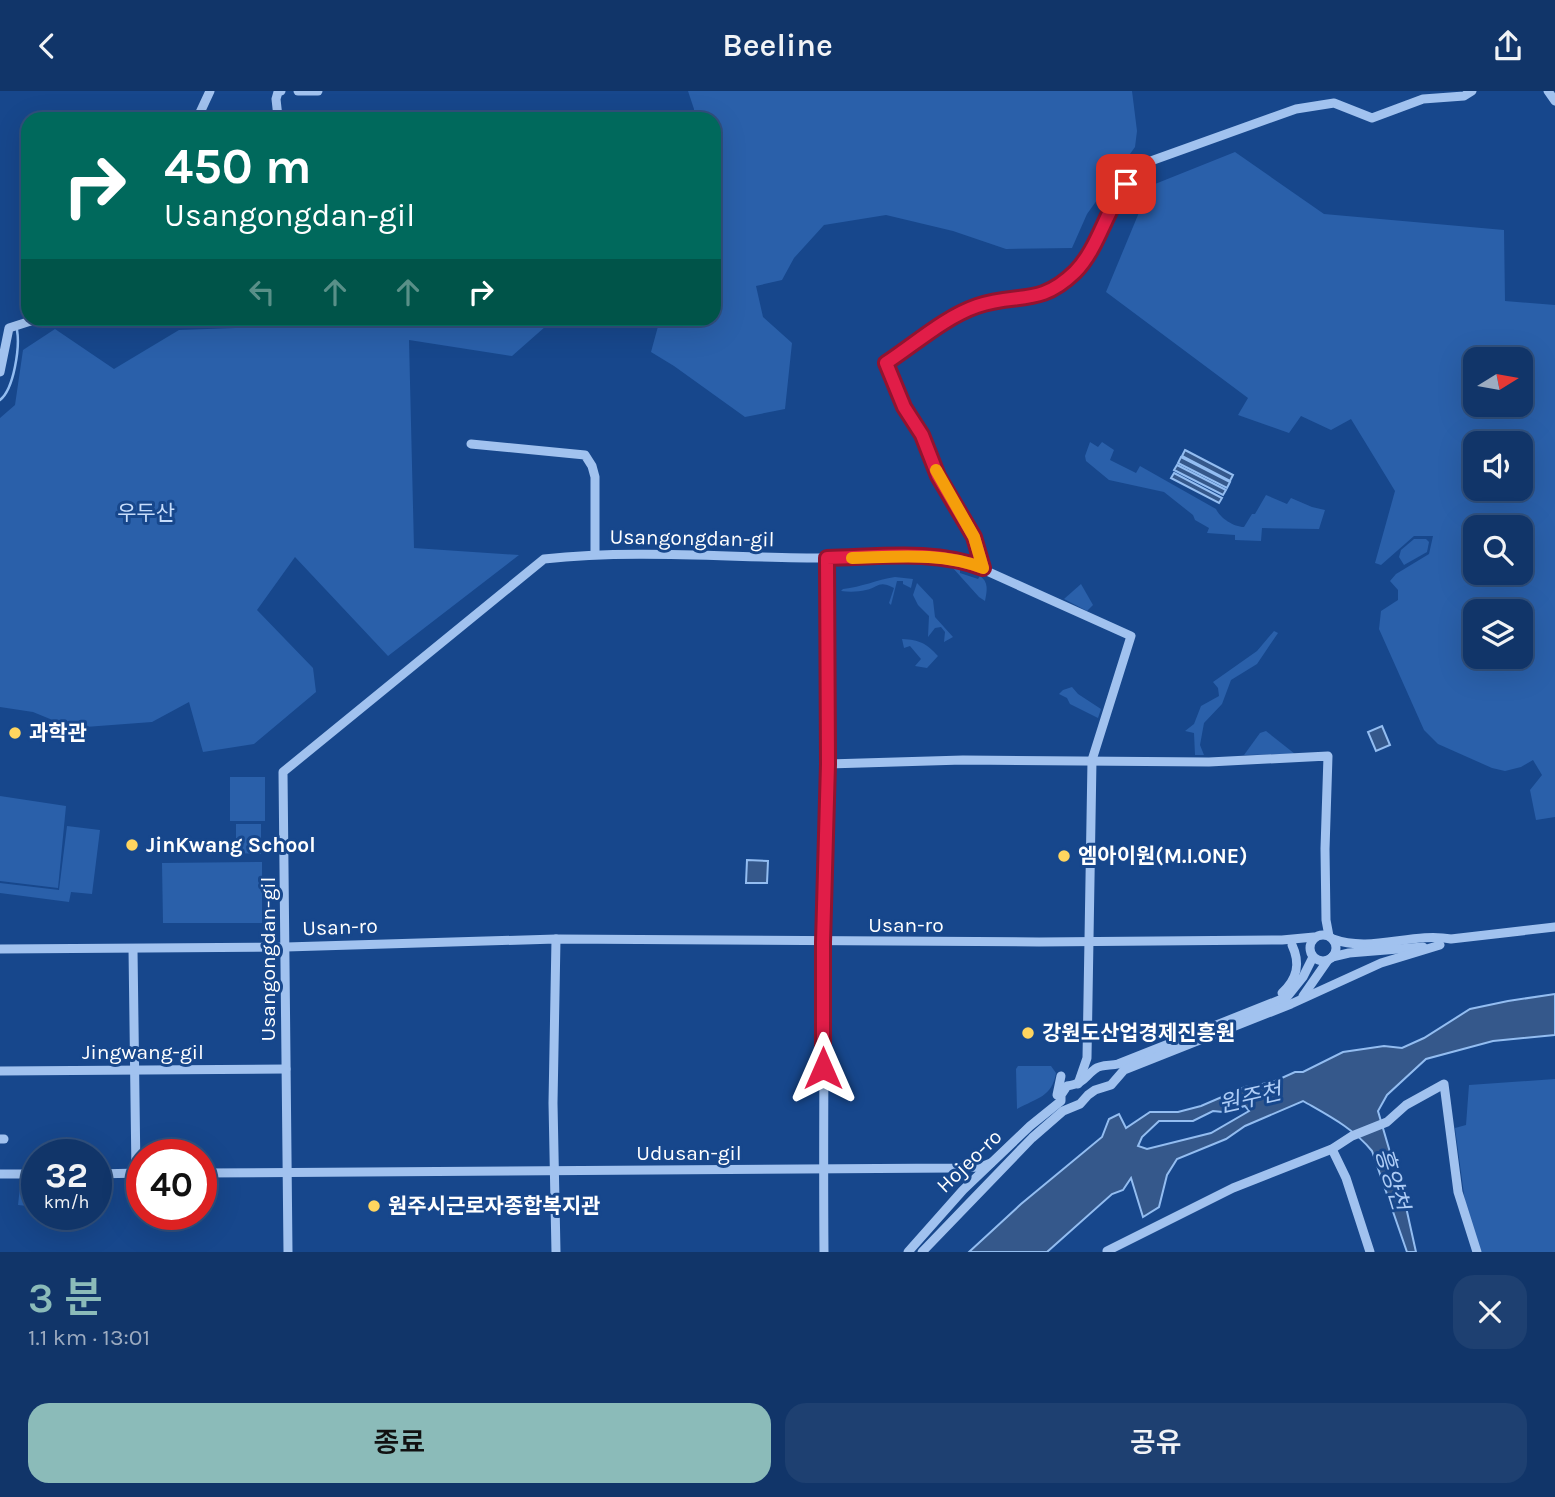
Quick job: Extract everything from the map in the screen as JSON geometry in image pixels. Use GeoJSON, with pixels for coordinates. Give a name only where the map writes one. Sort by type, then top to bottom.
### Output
{"type":"FeatureCollection","features":[{"type":"Feature","properties":{"kind":"street"},"geometry":{"type":"LineString","coordinates":[[200,112],[210,91]]}},
{"type":"Feature","properties":{"kind":"street"},"geometry":{"type":"LineString","coordinates":[[277,112],[276,99],[281,91]]}},
{"type":"Feature","properties":{"kind":"street"},"geometry":{"type":"LineString","coordinates":[[298,91],[318,91]]}},
{"type":"Feature","properties":{"kind":"street"},"geometry":{"type":"LineString","coordinates":[[983,568],[974,537],[938,476],[922,435],[904,407],[886,363],[950,320],[975,307],[999,300],[1025,299],[1045,294],[1060,284],[1076,271],[1091,250],[1117,195],[1134,172],[1148,162],[1296,109],[1334,103],[1372,118],[1423,99],[1464,96],[1472,91]]}},
{"type":"Feature","properties":{"kind":"street"},"geometry":{"type":"LineString","coordinates":[[1548,91],[1555,101]]}},
{"type":"Feature","properties":{"kind":"street"},"geometry":{"type":"LineString","coordinates":[[0,372],[13,326],[21,324]]}},
{"type":"Feature","properties":{"kind":"street"},"geometry":{"type":"LineString","coordinates":[[471,444],[585,455],[595,477],[595,553]]}},
{"type":"Feature","properties":{"kind":"street","name":"Usangongdan-gil"},"geometry":{"type":"LineString","coordinates":[[288,1252],[283,772],[544,559],[595,553],[827,558],[939,556],[960,559],[983,568],[1131,636],[1092,760],[1087,1058],[1078,1084]]}},
{"type":"Feature","properties":{"kind":"street"},"geometry":{"type":"LineString","coordinates":[[824,1252],[823,942],[828,764],[827,558]]}},
{"type":"Feature","properties":{"kind":"street"},"geometry":{"type":"LineString","coordinates":[[828,764],[963,759],[1209,762],[1328,756],[1324,937],[1335,950],[1299,1000]]}},
{"type":"Feature","properties":{"kind":"street"},"geometry":{"type":"LineString","coordinates":[[1283,940],[1320,961],[1349,953],[1440,945],[1451,939],[1555,927]]}},
{"type":"Feature","properties":{"kind":"street"},"geometry":{"type":"LineString","coordinates":[[1087,1058],[1096,1068],[1111,1066],[1287,997],[1299,982],[1312,955],[1310,945],[1324,937]]}},
{"type":"Feature","properties":{"kind":"street","name":"Usan-ro"},"geometry":{"type":"LineString","coordinates":[[0,949],[286,947],[556,939],[1088,942],[1283,940],[1324,937],[1360,944],[1437,937],[1451,939]]}},
{"type":"Feature","properties":{"kind":"street"},"geometry":{"type":"LineString","coordinates":[[556,939],[556,1252]]}},
{"type":"Feature","properties":{"kind":"street"},"geometry":{"type":"LineString","coordinates":[[1261,1007],[1290,986],[1296,975],[1297,955],[1292,945]]}},
{"type":"Feature","properties":{"kind":"street","name":"Hojeo-ro"},"geometry":{"type":"LineString","coordinates":[[922,1252],[1032,1137],[1070,1107],[1080,1104],[1088,1094],[1109,1086],[1124,1070],[1299,1000],[1381,963],[1440,945]]}},
{"type":"Feature","properties":{"kind":"street"},"geometry":{"type":"LineString","coordinates":[[133,949],[138,1139]]}},
{"type":"Feature","properties":{"kind":"street"},"geometry":{"type":"LineString","coordinates":[[1111,1066],[1115,1071],[1115,1078]]}},
{"type":"Feature","properties":{"kind":"street","name":"Hojeo-ro"},"geometry":{"type":"LineString","coordinates":[[908,1252],[976,1177],[1051,1110],[1067,1086],[1088,1078],[1096,1068]]}},
{"type":"Feature","properties":{"kind":"street","name":"Jingwang-gil"},"geometry":{"type":"LineString","coordinates":[[0,1070],[286,1069]]}},
{"type":"Feature","properties":{"kind":"street"},"geometry":{"type":"LineString","coordinates":[[1051,1110],[1061,1076],[1062,1096],[1070,1107]]}},
{"type":"Feature","properties":{"kind":"street"},"geometry":{"type":"LineString","coordinates":[[1107,1251],[1233,1188],[1332,1149],[1352,1136],[1387,1122],[1406,1105],[1444,1084],[1458,1192],[1477,1252]]}},
{"type":"Feature","properties":{"kind":"street"},"geometry":{"type":"LineString","coordinates":[[1332,1149],[1346,1178],[1370,1252]]}},
{"type":"Feature","properties":{"kind":"street","name":"Udusan-gil"},"geometry":{"type":"LineString","coordinates":[[555,1171],[955,1168],[981,1167],[991,1163]]}},
{"type":"Feature","properties":{"kind":"street"},"geometry":{"type":"LineString","coordinates":[[955,1168],[965,1177],[963,1190]]}},
{"type":"Feature","properties":{"kind":"street"},"geometry":{"type":"LineString","coordinates":[[217,1173],[555,1171]]}},
{"type":"Feature","properties":{"kind":"street"},"geometry":{"type":"LineString","coordinates":[[0,1174],[21,1174]]}},
{"type":"Feature","properties":{"kind":"street"},"geometry":{"type":"LineString","coordinates":[[976,1177],[984,1186]]}},
{"type":"Feature","properties":{"kind":"green space"},"geometry":{"type":"Polygon","coordinates":[[[688,91],[1132,91],[1137,131],[1135,147],[1087,214],[1072,248],[1006,249],[953,231],[886,215],[824,225],[794,258],[782,280],[756,286],[763,317],[792,343],[785,409],[745,417],[651,352],[658,326],[721,326],[721,112],[694,112],[688,91]]]}},
{"type":"Feature","properties":{"kind":"green space"},"geometry":{"type":"Polygon","coordinates":[[[1235,152],[1324,214],[1504,230],[1505,301],[1555,305],[1555,817],[1536,820],[1530,790],[1542,775],[1533,760],[1521,767],[1505,771],[1492,768],[1438,744],[1424,730],[1379,629],[1381,611],[1398,600],[1398,590],[1390,581],[1396,574],[1429,554],[1433,536],[1414,536],[1381,565],[1375,563],[1395,491],[1351,419],[1331,430],[1301,416],[1289,433],[1238,415],[1248,398],[1106,292],[1150,186],[1235,152]]]}},
{"type":"Feature","properties":{"kind":"green space","name":"우두산"},"geometry":{"type":"Polygon","coordinates":[[[546,326],[512,356],[409,340],[414,548],[519,555],[388,656],[295,557],[257,610],[313,668],[316,692],[254,744],[203,752],[189,702],[152,722],[72,728],[33,712],[0,707],[0,418],[15,405],[23,350],[55,329],[114,369],[179,330],[546,326]]]}},
{"type":"Feature","properties":{"kind":"green space"},"geometry":{"type":"Polygon","coordinates":[[[1090,442],[1098,447],[1102,442],[1114,450],[1110,460],[1136,473],[1140,466],[1216,509],[1224,519],[1236,525],[1244,527],[1266,495],[1287,504],[1291,498],[1325,510],[1319,529],[1262,528],[1261,541],[1235,540],[1235,535],[1207,533],[1209,528],[1195,520],[1193,515],[1164,492],[1109,480],[1086,461],[1090,442]]]}},
{"type":"Feature","properties":{"kind":"green space"},"geometry":{"type":"Polygon","coordinates":[[[1414,539],[1426,539],[1429,542],[1427,552],[1404,565],[1399,557],[1401,550],[1414,539]]]}},
{"type":"Feature","properties":{"kind":"green space"},"geometry":{"type":"Polygon","coordinates":[[[952,567],[960,569],[960,573],[983,578],[987,587],[985,601],[979,597],[952,567]]]}},
{"type":"Feature","properties":{"kind":"green space"},"geometry":{"type":"Polygon","coordinates":[[[895,577],[913,579],[911,588],[903,584],[903,581],[897,581],[891,605],[889,603],[894,588],[885,585],[860,591],[841,591],[843,589],[895,577]]]}},
{"type":"Feature","properties":{"kind":"green space"},"geometry":{"type":"Polygon","coordinates":[[[917,583],[933,600],[935,617],[953,637],[944,642],[945,632],[941,627],[935,628],[928,637],[929,616],[913,595],[917,583]]]}},
{"type":"Feature","properties":{"kind":"green space"},"geometry":{"type":"Polygon","coordinates":[[[1081,584],[1093,605],[1087,611],[1064,599],[1081,584]]]}},
{"type":"Feature","properties":{"kind":"green space"},"geometry":{"type":"Polygon","coordinates":[[[1274,631],[1278,633],[1257,664],[1231,680],[1222,704],[1204,723],[1200,745],[1204,755],[1195,755],[1194,733],[1185,731],[1194,724],[1201,706],[1219,696],[1218,688],[1213,682],[1257,651],[1274,631]]]}},
{"type":"Feature","properties":{"kind":"green space"},"geometry":{"type":"Polygon","coordinates":[[[902,639],[922,643],[938,656],[927,668],[915,666],[921,659],[910,646],[904,648],[902,639]]]}},
{"type":"Feature","properties":{"kind":"green space"},"geometry":{"type":"Polygon","coordinates":[[[1072,687],[1101,709],[1098,718],[1070,704],[1067,698],[1059,694],[1072,687]]]}},
{"type":"Feature","properties":{"kind":"green space"},"geometry":{"type":"Polygon","coordinates":[[[1266,731],[1295,754],[1244,755],[1260,733],[1266,731]]]}},
{"type":"Feature","properties":{"kind":"green space"},"geometry":{"type":"Polygon","coordinates":[[[230,777],[265,777],[265,821],[230,821],[230,777]]]}},
{"type":"Feature","properties":{"kind":"green space"},"geometry":{"type":"Polygon","coordinates":[[[0,796],[66,806],[58,888],[0,881],[0,796]]]}},
{"type":"Feature","properties":{"kind":"green space"},"geometry":{"type":"Polygon","coordinates":[[[236,824],[261,824],[261,854],[236,853],[236,824]]]}},
{"type":"Feature","properties":{"kind":"green space"},"geometry":{"type":"Polygon","coordinates":[[[67,826],[100,830],[92,894],[71,892],[69,902],[0,893],[0,883],[59,890],[67,826]]]}},
{"type":"Feature","properties":{"kind":"green space"},"geometry":{"type":"Polygon","coordinates":[[[262,862],[262,923],[163,923],[162,863],[262,862]]]}},
{"type":"Feature","properties":{"kind":"green space"},"geometry":{"type":"Polygon","coordinates":[[[1018,1066],[1051,1066],[1056,1073],[1047,1092],[1017,1109],[1016,1069],[1018,1066]]]}},
{"type":"Feature","properties":{"kind":"green space"},"geometry":{"type":"Polygon","coordinates":[[[1555,1079],[1555,1252],[1480,1252],[1466,1209],[1455,1128],[1466,1125],[1469,1085],[1555,1079]]]}},
{"type":"Feature","properties":{"kind":"green space"},"geometry":{"type":"Polygon","coordinates":[[[20,1187],[21,1187],[21,1205],[18,1205],[20,1187]]]}},
{"type":"Feature","properties":{"kind":"water"},"geometry":{"type":"Polygon","coordinates":[[[1185,450],[1233,475],[1230,481],[1182,456],[1185,450]]]}},
{"type":"Feature","properties":{"kind":"water"},"geometry":{"type":"Polygon","coordinates":[[[1181,457],[1230,482],[1227,488],[1178,463],[1181,457]]]}},
{"type":"Feature","properties":{"kind":"water"},"geometry":{"type":"Polygon","coordinates":[[[1177,465],[1226,490],[1223,495],[1174,470],[1177,465]]]}},
{"type":"Feature","properties":{"kind":"water"},"geometry":{"type":"Polygon","coordinates":[[[1174,473],[1222,498],[1219,503],[1171,478],[1174,473]]]}},
{"type":"Feature","properties":{"kind":"water"},"geometry":{"type":"Polygon","coordinates":[[[1382,726],[1390,745],[1376,751],[1368,732],[1382,726]]]}},
{"type":"Feature","properties":{"kind":"water"},"geometry":{"type":"Polygon","coordinates":[[[747,860],[768,861],[767,883],[746,883],[747,860]]]}},
{"type":"Feature","properties":{"kind":"water"},"geometry":{"type":"Polygon","coordinates":[[[1555,994],[1555,1035],[1493,1041],[1426,1059],[1387,1095],[1378,1111],[1416,1252],[1407,1252],[1372,1151],[1349,1129],[1303,1101],[1245,1126],[1226,1139],[1177,1159],[1167,1175],[1159,1207],[1143,1217],[1131,1178],[1123,1190],[1112,1194],[1047,1252],[969,1252],[1021,1204],[1102,1137],[1109,1119],[1119,1114],[1126,1128],[1150,1112],[1178,1112],[1201,1106],[1245,1087],[1273,1082],[1295,1072],[1303,1072],[1343,1052],[1384,1046],[1402,1048],[1424,1038],[1470,1009],[1555,994]],[[1245,1106],[1223,1112],[1213,1111],[1193,1121],[1159,1121],[1142,1137],[1138,1146],[1147,1149],[1211,1133],[1249,1111],[1245,1106]]]}},
{"type":"Feature","properties":{"kind":"waterway"},"geometry":{"type":"LineString","coordinates":[[0,400],[9,387],[15,367],[17,330]]}},
{"type":"Feature","properties":{"kind":"slow traffic"},"geometry":{"type":"LineString","coordinates":[[852,558],[939,556],[960,559],[983,568],[974,537],[936,470]]}},
{"type":"Feature","properties":{"kind":"place","name":"과학관"},"geometry":{"type":"Point","coordinates":[15,733]}},
{"type":"Feature","properties":{"kind":"place","name":"JinKwang School"},"geometry":{"type":"Point","coordinates":[132,845]}},
{"type":"Feature","properties":{"kind":"place","name":"엠아이원(M.I.ONE)"},"geometry":{"type":"Point","coordinates":[1064,856]}},
{"type":"Feature","properties":{"kind":"place","name":"강원도산업경제진흥원"},"geometry":{"type":"Point","coordinates":[1028,1033]}},
{"type":"Feature","properties":{"kind":"place","name":"원주시근로자종합복지관"},"geometry":{"type":"Point","coordinates":[374,1206]}},
{"type":"Feature","properties":{"kind":"route"},"geometry":{"type":"LineString","coordinates":[[823,1068],[828,764],[827,558],[939,556],[960,559],[983,568],[974,537],[938,476],[922,435],[904,407],[886,363],[950,320],[975,307],[999,300],[1025,299],[1045,294],[1060,284],[1076,271],[1091,250],[1117,195],[1126,184]]}},
{"type":"Feature","properties":{"kind":"water label","name":"원주천"},"geometry":{"type":"Point","coordinates":[1250,1098]}},
{"type":"Feature","properties":{"kind":"water label","name":"흥양천"},"geometry":{"type":"Point","coordinates":[1392,1179]}}]}
